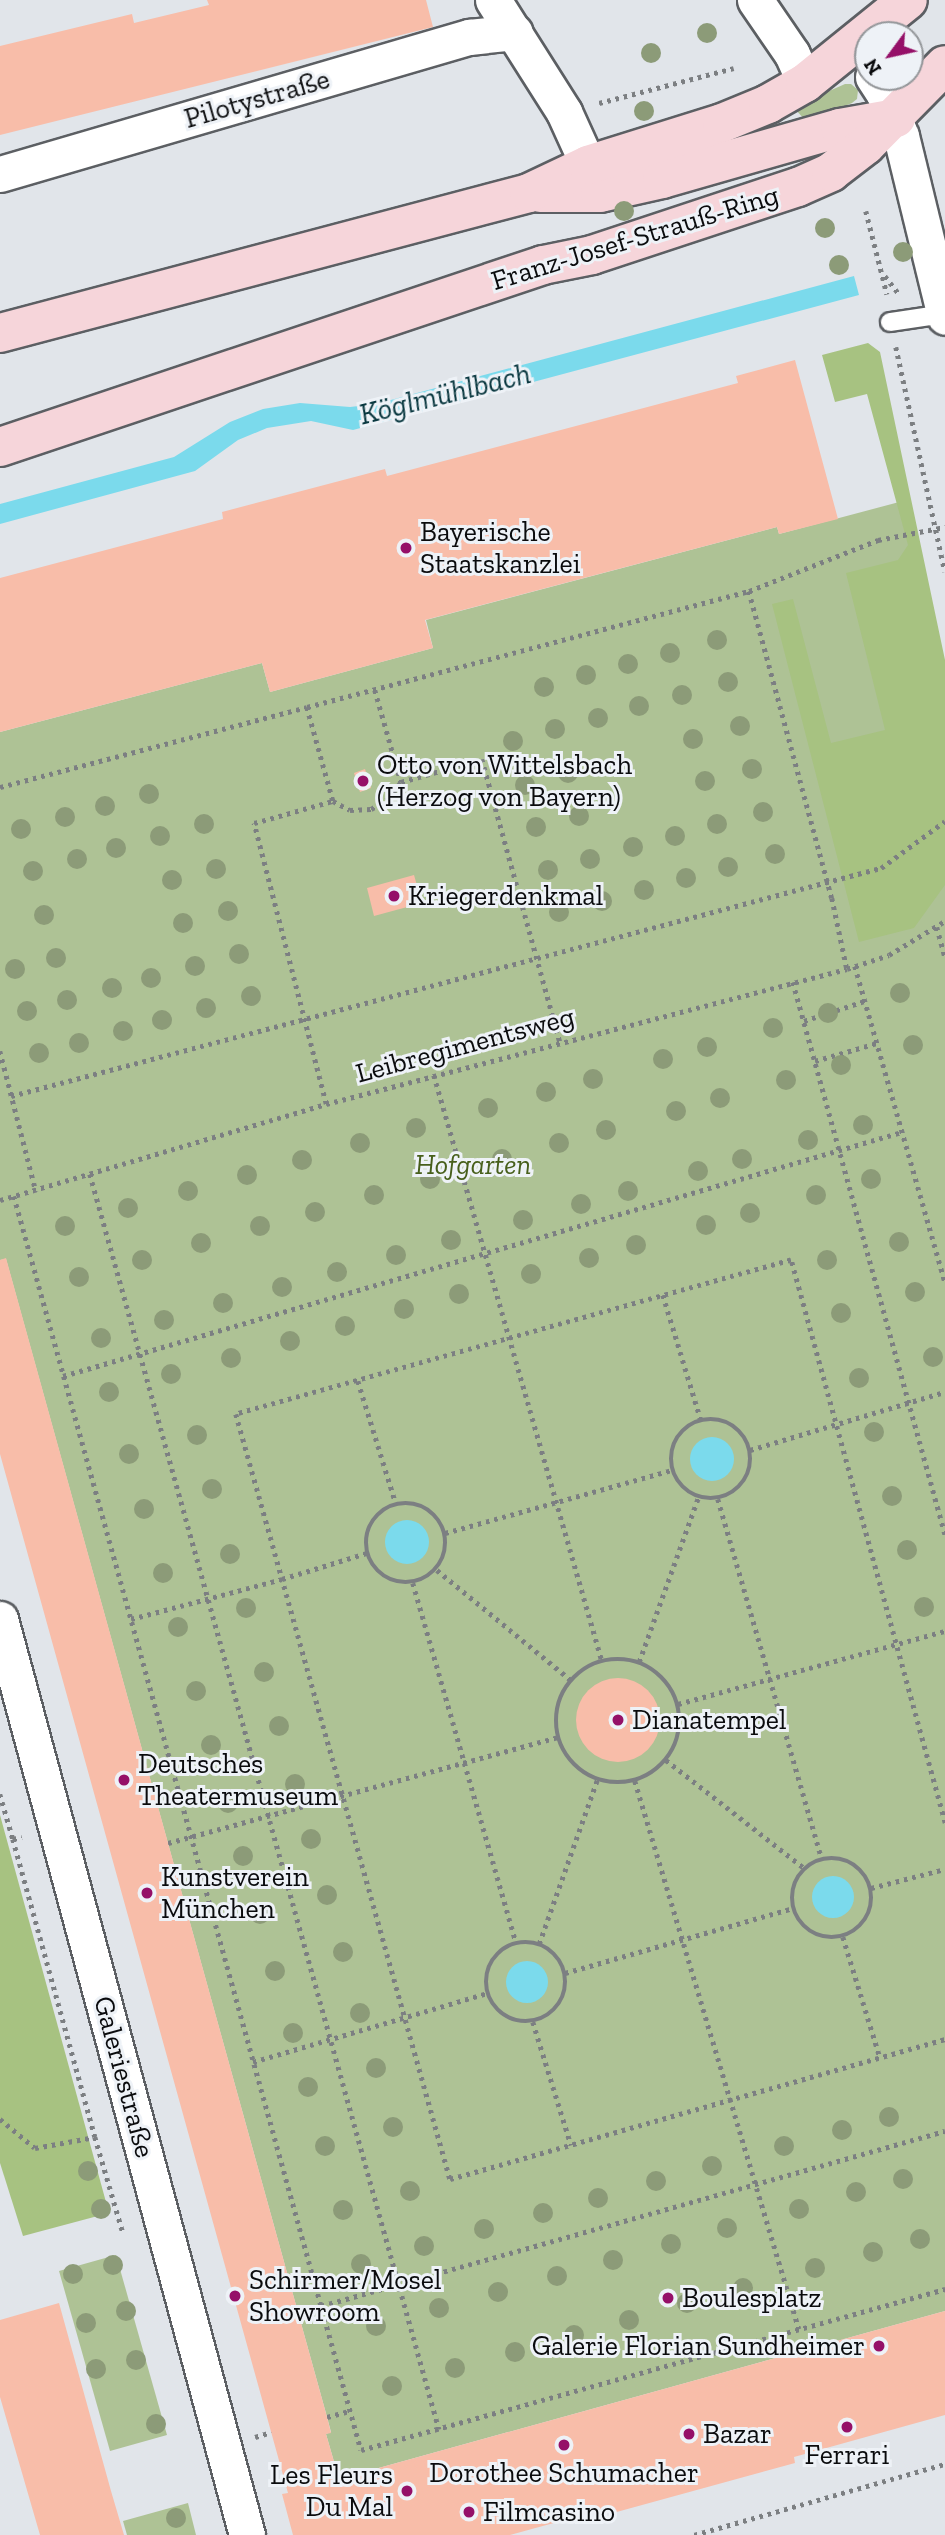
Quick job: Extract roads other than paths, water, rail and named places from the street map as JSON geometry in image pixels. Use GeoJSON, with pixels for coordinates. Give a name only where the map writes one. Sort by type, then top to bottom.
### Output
{"type":"FeatureCollection","features":[{"type":"Feature","properties":{"kind":"main road","name":"Franz-Josef-Strauß-Ring"},"geometry":{"type":"LineString","coordinates":[[894,21],[908,0]]}},
{"type":"Feature","properties":{"kind":"main road"},"geometry":{"type":"LineString","coordinates":[[896,118],[945,65]]}},
{"type":"Feature","properties":{"kind":"main road","name":"Franz-Josef-Strauß-Ring"},"geometry":{"type":"LineString","coordinates":[[0,333],[529,193],[588,164],[722,123],[768,104],[805,83],[854,68]]}},
{"type":"Feature","properties":{"kind":"main road","name":"Franz-Josef-Strauß-Ring"},"geometry":{"type":"LineString","coordinates":[[529,193],[600,193],[840,128],[896,118]]}},
{"type":"Feature","properties":{"kind":"main road","name":"Franz-Josef-Strauß-Ring"},"geometry":{"type":"LineString","coordinates":[[0,447],[543,265],[592,255],[785,192],[831,172],[896,118]]}},
{"type":"Feature","properties":{"kind":"street"},"geometry":{"type":"LineString","coordinates":[[493,0],[564,112],[588,164]]}},
{"type":"Feature","properties":{"kind":"street"},"geometry":{"type":"LineString","coordinates":[[755,0],[792,54],[805,83]]}},
{"type":"Feature","properties":{"kind":"street","name":"Pilotystraße"},"geometry":{"type":"LineString","coordinates":[[0,174],[469,37],[515,32]]}},
{"type":"Feature","properties":{"kind":"street"},"geometry":{"type":"LineString","coordinates":[[880,91],[896,118],[945,316]]}},
{"type":"Feature","properties":{"kind":"street","name":"Galeriestraße"},"geometry":{"type":"LineString","coordinates":[[0,1619],[247,2535]]}},
{"type":"Feature","properties":{"kind":"lane"},"geometry":{"type":"LineString","coordinates":[[890,322],[945,316]]}},
{"type":"Feature","properties":{"kind":"water","name":"Köglmühlbach"},"geometry":{"type":"Polygon","coordinates":[[[854,276],[859,295],[353,430],[311,421],[267,428],[238,440],[195,471],[0,524],[0,504],[174,457],[230,422],[263,409],[300,403],[350,407],[376,404],[854,276]]]}},
{"type":"Feature","properties":{"kind":"water"},"geometry":{"type":"Polygon","coordinates":[[[712,1437],[727,1444],[734,1459],[727,1474],[712,1481],[697,1474],[690,1459],[697,1444],[712,1437]]]}},
{"type":"Feature","properties":{"kind":"water"},"geometry":{"type":"Polygon","coordinates":[[[407,1520],[422,1527],[429,1542],[422,1557],[407,1564],[392,1557],[385,1542],[392,1527],[407,1520]]]}},
{"type":"Feature","properties":{"kind":"water"},"geometry":{"type":"Polygon","coordinates":[[[833,1876],[848,1882],[854,1897],[848,1912],[833,1918],[818,1912],[812,1897],[818,1882],[833,1876]]]}},
{"type":"Feature","properties":{"kind":"water"},"geometry":{"type":"Polygon","coordinates":[[[527,1961],[542,1967],[548,1982],[542,1997],[527,2003],[512,1997],[506,1982],[512,1967],[527,1961]]]}},
{"type":"Feature","properties":{"kind":"place","name":"Bayerische Staatskanzlei"},"geometry":{"type":"Point","coordinates":[406,548]}},
{"type":"Feature","properties":{"kind":"place","name":"Otto von Wittelsbach (Herzog von Bayern)"},"geometry":{"type":"Point","coordinates":[363,781]}},
{"type":"Feature","properties":{"kind":"place","name":"Kriegerdenkmal"},"geometry":{"type":"Point","coordinates":[394,896]}},
{"type":"Feature","properties":{"kind":"place","name":"Dianatempel"},"geometry":{"type":"Point","coordinates":[618,1720]}},
{"type":"Feature","properties":{"kind":"place","name":"Deutsches Theatermuseum"},"geometry":{"type":"Point","coordinates":[124,1780]}},
{"type":"Feature","properties":{"kind":"place","name":"Kunstverein München"},"geometry":{"type":"Point","coordinates":[147,1893]}},
{"type":"Feature","properties":{"kind":"place","name":"Schirmer/Mosel Showroom"},"geometry":{"type":"Point","coordinates":[235,2296]}},
{"type":"Feature","properties":{"kind":"place","name":"Boulesplatz"},"geometry":{"type":"Point","coordinates":[668,2298]}},
{"type":"Feature","properties":{"kind":"place","name":"Galerie Florian Sundheimer"},"geometry":{"type":"Point","coordinates":[879,2346]}},
{"type":"Feature","properties":{"kind":"place","name":"Ferrari"},"geometry":{"type":"Point","coordinates":[847,2427]}},
{"type":"Feature","properties":{"kind":"place","name":"Bazar"},"geometry":{"type":"Point","coordinates":[689,2434]}},
{"type":"Feature","properties":{"kind":"place","name":"Dorothee Schumacher"},"geometry":{"type":"Point","coordinates":[564,2445]}},
{"type":"Feature","properties":{"kind":"place","name":"Les Fleurs Du Mal"},"geometry":{"type":"Point","coordinates":[407,2491]}},
{"type":"Feature","properties":{"kind":"place","name":"Filmcasino"},"geometry":{"type":"Point","coordinates":[469,2512]}},
{"type":"Feature","properties":{"kind":"park label","name":"Hofgarten"},"geometry":{"type":"Point","coordinates":[473,1165]}}]}
